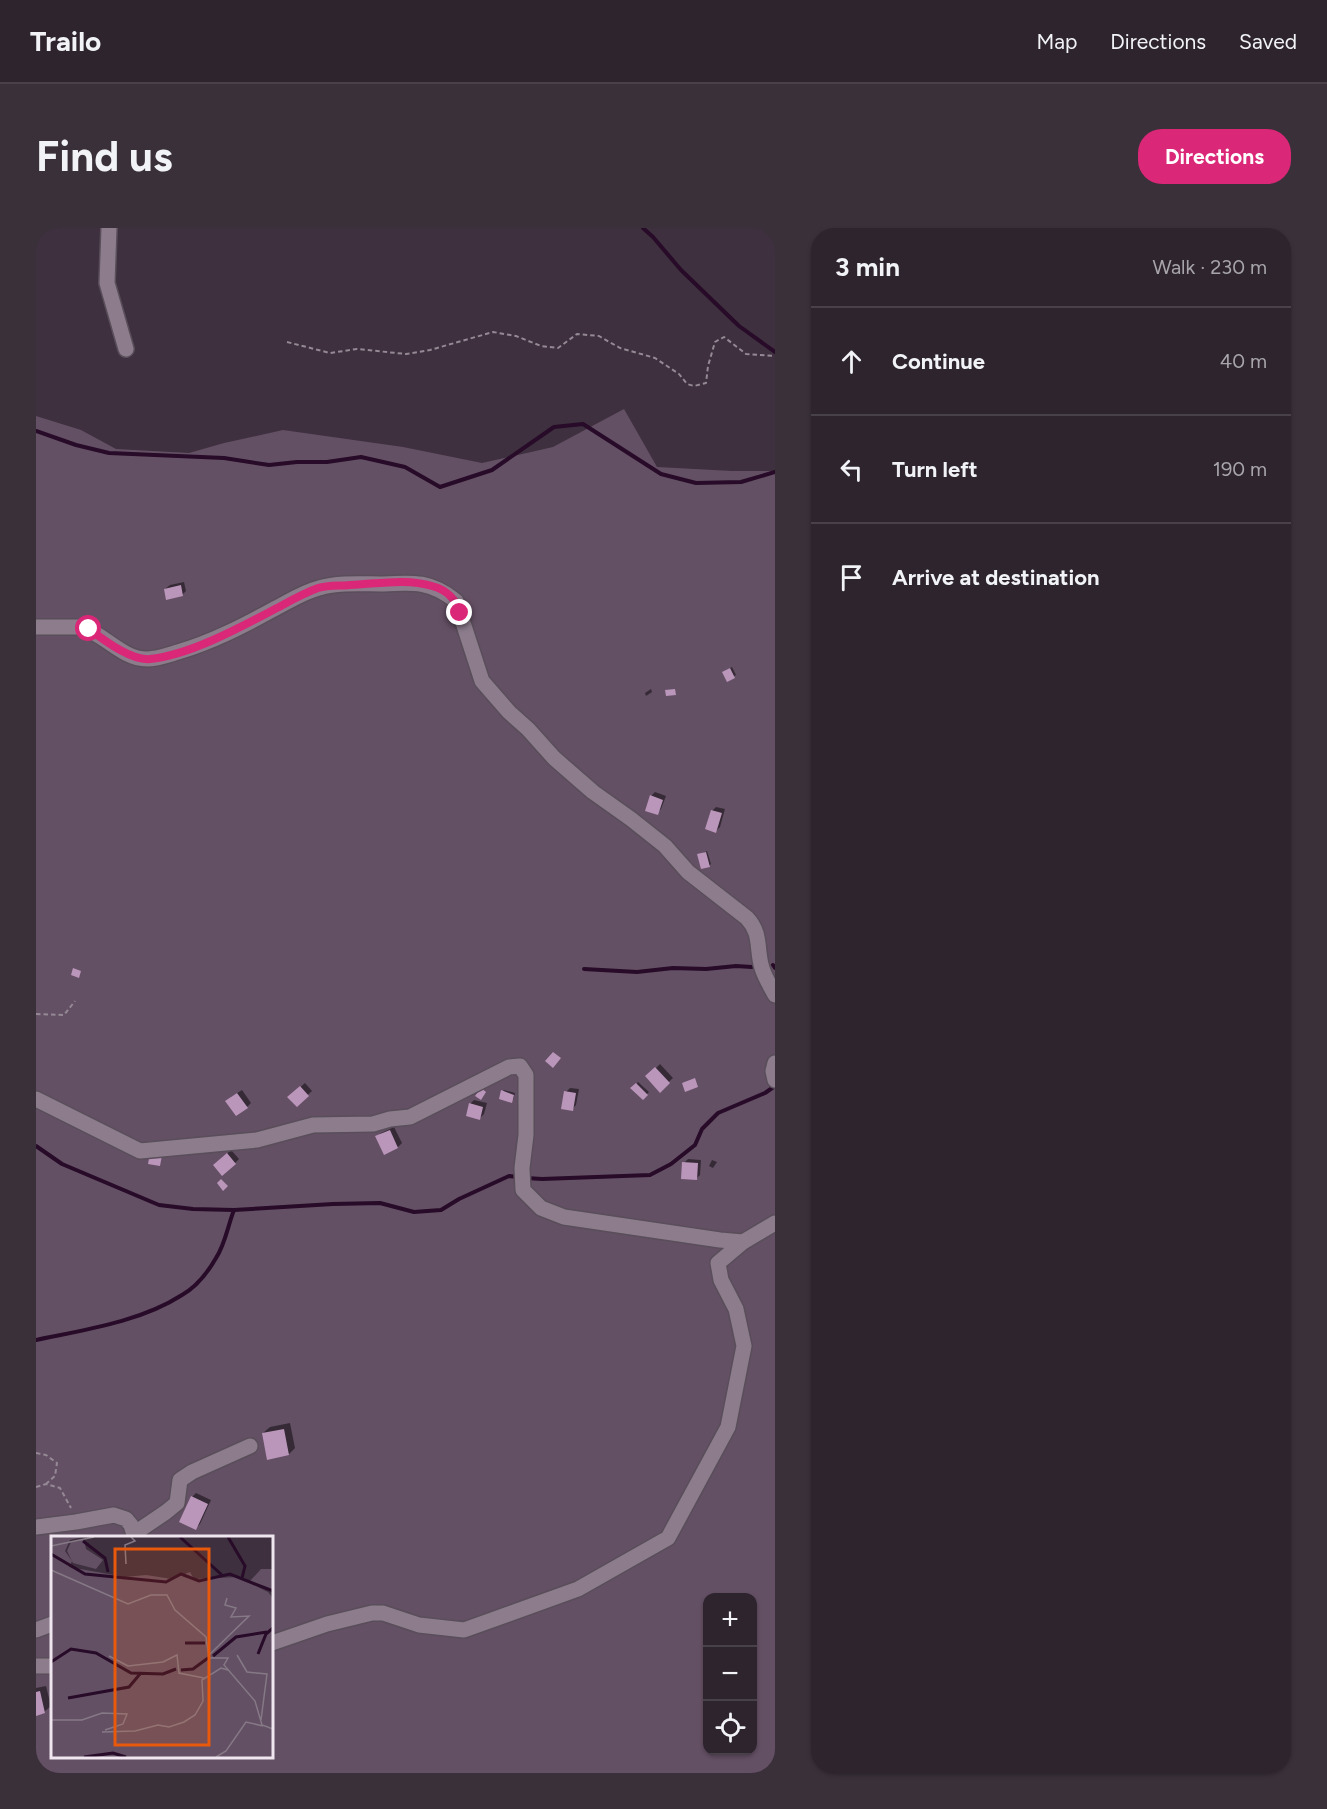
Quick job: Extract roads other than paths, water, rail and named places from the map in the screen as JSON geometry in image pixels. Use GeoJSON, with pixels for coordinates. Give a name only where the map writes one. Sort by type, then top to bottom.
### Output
{"type":"FeatureCollection","features":[{"type":"Feature","properties":{"kind":"street"},"geometry":{"type":"LineString","coordinates":[[109,228],[107,283],[126,349]]}},
{"type":"Feature","properties":{"kind":"street"},"geometry":{"type":"LineString","coordinates":[[36,627],[82,627],[137,658],[149,659],[211,641],[319,588],[416,583],[433,586],[456,601],[482,681],[509,712],[554,758],[593,792],[665,846],[688,872],[753,925],[757,934],[762,969],[775,995]]}},
{"type":"Feature","properties":{"kind":"street"},"geometry":{"type":"LineString","coordinates":[[36,1099],[140,1151],[257,1140],[313,1125],[373,1124],[410,1117],[509,1067],[520,1066],[526,1075],[523,1190],[541,1208],[564,1217],[743,1242]]}},
{"type":"Feature","properties":{"kind":"street"},"geometry":{"type":"LineString","coordinates":[[273,1642],[327,1624],[372,1613],[383,1613],[419,1625],[464,1630],[578,1589],[668,1538],[728,1427],[744,1346],[736,1309],[721,1280],[718,1263],[743,1242],[775,1223]]}},
{"type":"Feature","properties":{"kind":"street"},"geometry":{"type":"LineString","coordinates":[[36,1527],[114,1515],[126,1519],[135,1535],[177,1503],[180,1480],[192,1472],[250,1446]]}},
{"type":"Feature","properties":{"kind":"street"},"geometry":{"type":"LineString","coordinates":[[36,1630],[51,1624]]}},
{"type":"Feature","properties":{"kind":"waterway"},"geometry":{"type":"LineString","coordinates":[[643,228],[681,270],[739,326],[775,352]]}},
{"type":"Feature","properties":{"kind":"waterway"},"geometry":{"type":"LineString","coordinates":[[36,431],[76,445],[109,453],[224,458],[269,465],[327,462],[361,457],[405,467],[440,487],[492,470],[554,427],[583,424],[661,474],[696,483],[741,482],[775,472]]}},
{"type":"Feature","properties":{"kind":"waterway"},"geometry":{"type":"LineString","coordinates":[[584,969],[637,972],[673,968],[752,967]]}},
{"type":"Feature","properties":{"kind":"waterway"},"geometry":{"type":"LineString","coordinates":[[526,1178],[650,1175],[671,1164],[695,1145],[702,1129],[718,1113],[765,1093],[775,1086]]}},
{"type":"Feature","properties":{"kind":"waterway"},"geometry":{"type":"LineString","coordinates":[[36,1146],[62,1164],[159,1205],[193,1209],[234,1210],[380,1203],[414,1212],[441,1210],[509,1176],[518,1177]]}},
{"type":"Feature","properties":{"kind":"waterway"},"geometry":{"type":"LineString","coordinates":[[36,1340],[130,1318],[166,1304],[187,1292],[205,1274],[219,1253],[234,1210]]}}]}
